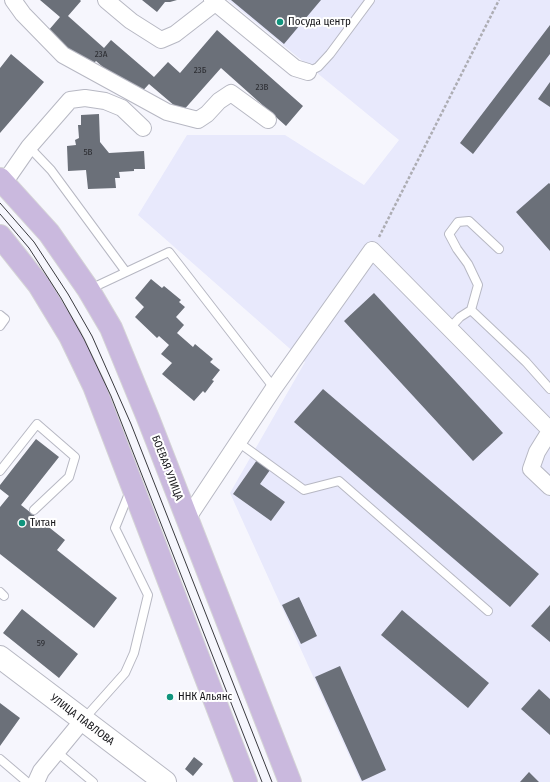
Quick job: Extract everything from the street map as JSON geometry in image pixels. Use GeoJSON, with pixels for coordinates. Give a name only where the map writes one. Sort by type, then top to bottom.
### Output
{"type":"FeatureCollection","features":[{"type":"Feature","properties":{"kind":"main road","name":"БОЕВАЯ УЛИЦА"},"geometry":{"type":"LineString","coordinates":[[2,181],[49,233],[88,289],[111,328],[148,418],[290,782]]}},
{"type":"Feature","properties":{"kind":"main road"},"geometry":{"type":"LineString","coordinates":[[0,236],[39,285],[70,336],[94,386],[133,484],[242,777]]}},
{"type":"Feature","properties":{"kind":"street"},"geometry":{"type":"LineString","coordinates":[[13,0],[23,14],[63,55],[167,112],[198,120],[207,114],[219,101],[231,93],[268,120]]}},
{"type":"Feature","properties":{"kind":"street"},"geometry":{"type":"LineString","coordinates":[[106,0],[131,21],[161,40],[175,34],[214,2],[295,68],[308,72]]}},
{"type":"Feature","properties":{"kind":"street"},"geometry":{"type":"LineString","coordinates":[[2,181],[70,100],[85,98],[106,101],[122,108],[143,128]]}},
{"type":"Feature","properties":{"kind":"street"},"geometry":{"type":"LineString","coordinates":[[187,519],[274,388],[372,250],[550,430],[537,452],[532,470],[550,486]]}},
{"type":"Feature","properties":{"kind":"street","name":"УЛИЦА ПАВЛОВА"},"geometry":{"type":"LineString","coordinates":[[0,657],[165,782]]}},
{"type":"Feature","properties":{"kind":"street"},"geometry":{"type":"LineString","coordinates":[[36,782],[41,771],[82,720]]}},
{"type":"Feature","properties":{"kind":"lane"},"geometry":{"type":"LineString","coordinates":[[308,72],[318,67],[330,54],[370,0]]}},
{"type":"Feature","properties":{"kind":"lane"},"geometry":{"type":"LineString","coordinates":[[29,147],[51,170],[126,272]]}},
{"type":"Feature","properties":{"kind":"lane"},"geometry":{"type":"LineString","coordinates":[[450,328],[460,317],[471,310],[478,285],[468,264],[457,249],[449,234],[458,222],[469,221],[499,249]]}},
{"type":"Feature","properties":{"kind":"lane"},"geometry":{"type":"LineString","coordinates":[[88,289],[169,252],[274,388]]}},
{"type":"Feature","properties":{"kind":"lane"},"geometry":{"type":"LineString","coordinates":[[471,310],[526,362],[550,389]]}},
{"type":"Feature","properties":{"kind":"lane"},"geometry":{"type":"LineString","coordinates":[[0,315],[5,319],[0,326]]}},
{"type":"Feature","properties":{"kind":"lane"},"geometry":{"type":"LineString","coordinates":[[0,471],[37,424],[75,457],[69,477],[34,510]]}},
{"type":"Feature","properties":{"kind":"lane"},"geometry":{"type":"LineString","coordinates":[[238,442],[304,490],[339,481],[488,611]]}},
{"type":"Feature","properties":{"kind":"lane"},"geometry":{"type":"LineString","coordinates":[[82,720],[125,673],[134,652],[148,594],[115,528],[133,484]]}},
{"type":"Feature","properties":{"kind":"lane"},"geometry":{"type":"LineString","coordinates":[[56,752],[93,782]]}},
{"type":"Feature","properties":{"kind":"lane"},"geometry":{"type":"LineString","coordinates":[[0,759],[27,782]]}},
{"type":"Feature","properties":{"kind":"path"},"geometry":{"type":"LineString","coordinates":[[372,250],[499,0]]}},
{"type":"Feature","properties":{"kind":"shaded area"},"geometry":{"type":"Polygon","coordinates":[[[228,0],[550,0],[550,782],[361,782],[230,493],[305,362],[138,215],[187,135],[285,135],[364,185],[399,140],[228,0]]]}},
{"type":"Feature","properties":{"kind":"building"},"geometry":{"type":"Polygon","coordinates":[[[40,0],[80,0],[81,1],[68,16],[104,48],[111,40],[154,77],[168,62],[180,73],[217,30],[303,106],[286,126],[221,68],[182,112],[149,84],[137,97],[96,61],[90,67],[48,31],[60,17],[40,0]]]}},
{"type":"Feature","properties":{"kind":"building"},"geometry":{"type":"Polygon","coordinates":[[[142,0],[177,0],[165,2],[157,12],[142,0]]]}},
{"type":"Feature","properties":{"kind":"building","name":"Посуда центр"},"geometry":{"type":"Polygon","coordinates":[[[231,0],[321,0],[284,44],[231,0]]]}},
{"type":"Feature","properties":{"kind":"building"},"geometry":{"type":"Polygon","coordinates":[[[550,25],[550,54],[473,154],[460,143],[550,25]]]}},
{"type":"Feature","properties":{"kind":"building"},"geometry":{"type":"Polygon","coordinates":[[[11,54],[44,82],[0,133],[0,68],[11,54]]]}},
{"type":"Feature","properties":{"kind":"building"},"geometry":{"type":"Polygon","coordinates":[[[550,82],[550,107],[538,99],[550,82]]]}},
{"type":"Feature","properties":{"kind":"building"},"geometry":{"type":"Polygon","coordinates":[[[99,114],[100,142],[109,153],[144,151],[145,169],[134,169],[134,171],[119,172],[120,178],[115,178],[116,188],[88,189],[86,170],[68,171],[67,146],[76,145],[75,140],[79,138],[78,125],[81,125],[81,115],[99,114]]]}},
{"type":"Feature","properties":{"kind":"building"},"geometry":{"type":"Polygon","coordinates":[[[549,183],[550,184],[550,251],[516,212],[549,183]]]}},
{"type":"Feature","properties":{"kind":"building"},"geometry":{"type":"Polygon","coordinates":[[[151,279],[162,288],[164,286],[181,300],[179,302],[185,307],[176,317],[184,325],[177,333],[193,347],[195,344],[213,359],[210,362],[220,370],[212,380],[214,381],[205,393],[203,391],[194,401],[162,374],[172,363],[161,354],[169,345],[159,336],[157,338],[135,317],[144,307],[135,298],[151,279]]]}},
{"type":"Feature","properties":{"kind":"building"},"geometry":{"type":"Polygon","coordinates":[[[374,293],[503,433],[473,461],[344,321],[374,293]]]}},
{"type":"Feature","properties":{"kind":"building"},"geometry":{"type":"Polygon","coordinates":[[[323,389],[539,574],[510,607],[294,422],[323,389]]]}},
{"type":"Feature","properties":{"kind":"building"},"geometry":{"type":"Polygon","coordinates":[[[36,439],[59,457],[21,505],[65,540],[57,550],[117,598],[94,628],[0,554],[0,507],[9,496],[0,489],[0,485],[36,439]]]}},
{"type":"Feature","properties":{"kind":"building"},"geometry":{"type":"Polygon","coordinates":[[[257,460],[270,470],[260,484],[285,502],[271,521],[233,494],[257,460]]]}},
{"type":"Feature","properties":{"kind":"building"},"geometry":{"type":"Polygon","coordinates":[[[299,597],[317,636],[301,644],[282,605],[299,597]]]}},
{"type":"Feature","properties":{"kind":"building"},"geometry":{"type":"Polygon","coordinates":[[[550,605],[550,642],[531,626],[550,605]]]}},
{"type":"Feature","properties":{"kind":"building"},"geometry":{"type":"Polygon","coordinates":[[[22,609],[78,654],[59,678],[3,633],[22,609]]]}},
{"type":"Feature","properties":{"kind":"building"},"geometry":{"type":"Polygon","coordinates":[[[402,610],[489,683],[468,708],[381,635],[402,610]]]}},
{"type":"Feature","properties":{"kind":"building"},"geometry":{"type":"Polygon","coordinates":[[[340,666],[386,770],[362,781],[315,677],[340,666]]]}},
{"type":"Feature","properties":{"kind":"building"},"geometry":{"type":"Polygon","coordinates":[[[539,689],[550,699],[550,735],[521,709],[539,689]]]}},
{"type":"Feature","properties":{"kind":"building"},"geometry":{"type":"Polygon","coordinates":[[[0,703],[20,718],[0,746],[0,703]]]}},
{"type":"Feature","properties":{"kind":"building"},"geometry":{"type":"Polygon","coordinates":[[[194,757],[203,764],[193,776],[185,769],[194,757]]]}},
{"type":"Feature","properties":{"kind":"building"},"geometry":{"type":"Polygon","coordinates":[[[529,772],[539,782],[520,782],[529,772]]]}},
{"type":"Feature","properties":{"kind":"tram line"},"geometry":{"type":"LineString","coordinates":[[0,203],[34,242],[68,294],[92,336],[131,424],[272,782]]}},
{"type":"Feature","properties":{"kind":"tram line"},"geometry":{"type":"LineString","coordinates":[[0,214],[29,248],[61,298],[84,339],[111,396],[262,782]]}},
{"type":"Feature","properties":{"kind":"place","name":"Посуда центр"},"geometry":{"type":"Point","coordinates":[280,22]}},
{"type":"Feature","properties":{"kind":"place","name":"Титан"},"geometry":{"type":"Point","coordinates":[22,523]}},
{"type":"Feature","properties":{"kind":"place","name":"ННК Альянс"},"geometry":{"type":"Point","coordinates":[170,697]}}]}
